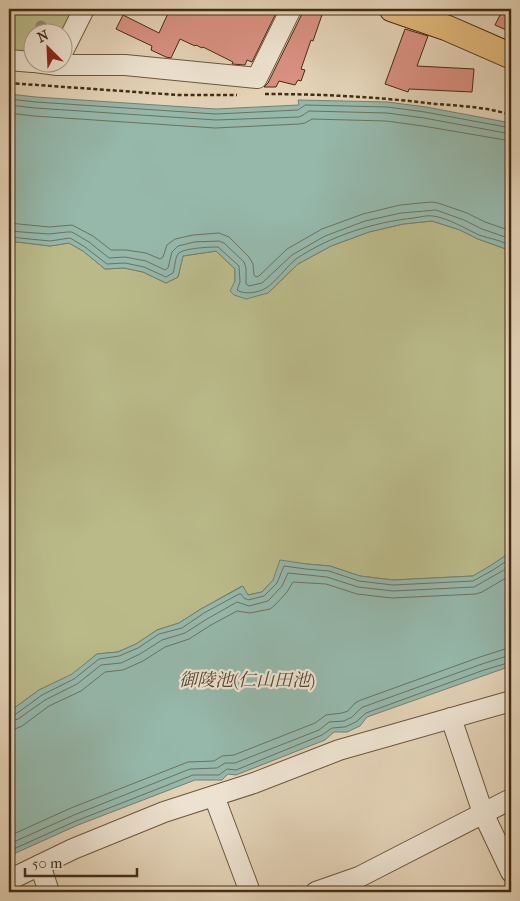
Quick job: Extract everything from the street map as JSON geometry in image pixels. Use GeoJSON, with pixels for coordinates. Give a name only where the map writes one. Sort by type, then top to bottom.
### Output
{"type":"FeatureCollection","features":[{"type":"Feature","properties":{"kind":"main road"},"geometry":{"type":"LineString","coordinates":[[392,9],[447,28],[511,56]]}},
{"type":"Feature","properties":{"kind":"street"},"geometry":{"type":"LineString","coordinates":[[72,33],[84,9]]}},
{"type":"Feature","properties":{"kind":"street"},"geometry":{"type":"LineString","coordinates":[[72,61],[258,78],[290,9]]}},
{"type":"Feature","properties":{"kind":"street"},"geometry":{"type":"LineString","coordinates":[[9,60],[22,61]]}},
{"type":"Feature","properties":{"kind":"street"},"geometry":{"type":"LineString","coordinates":[[9,880],[73,849],[164,812],[254,784],[339,750],[511,701]]}},
{"type":"Feature","properties":{"kind":"street"},"geometry":{"type":"LineString","coordinates":[[451,718],[483,813],[511,872]]}},
{"type":"Feature","properties":{"kind":"street"},"geometry":{"type":"LineString","coordinates":[[214,796],[250,892]]}},
{"type":"Feature","properties":{"kind":"street"},"geometry":{"type":"LineString","coordinates":[[316,892],[359,877],[511,800]]}},
{"type":"Feature","properties":{"kind":"street"},"geometry":{"type":"LineString","coordinates":[[40,865],[49,892]]}},
{"type":"Feature","properties":{"kind":"path"},"geometry":{"type":"LineString","coordinates":[[9,83],[160,94],[244,95]]}},
{"type":"Feature","properties":{"kind":"path"},"geometry":{"type":"LineString","coordinates":[[160,94],[161,88]]}},
{"type":"Feature","properties":{"kind":"path"},"geometry":{"type":"LineString","coordinates":[[261,94],[378,98],[469,107],[511,115]]}},
{"type":"Feature","properties":{"kind":"green space"},"geometry":{"type":"Polygon","coordinates":[[[9,9],[76,9],[68,22],[22,22],[22,55],[9,54],[9,9]]]}},
{"type":"Feature","properties":{"kind":"green space"},"geometry":{"type":"Polygon","coordinates":[[[432,221],[506,249],[511,254],[511,552],[473,576],[393,580],[360,576],[330,566],[307,564],[273,580],[262,592],[248,595],[242,586],[179,623],[157,630],[136,644],[118,652],[97,654],[72,675],[39,690],[9,711],[9,241],[50,246],[69,243],[83,251],[105,269],[124,268],[143,272],[166,283],[178,277],[183,256],[216,251],[235,269],[235,281],[268,293],[298,264],[331,246],[369,232],[403,224],[432,221]]]}},
{"type":"Feature","properties":{"kind":"water"},"geometry":{"type":"Polygon","coordinates":[[[9,94],[216,109],[299,105],[298,100],[387,102],[426,107],[511,123],[511,254],[506,249],[432,221],[403,224],[369,232],[331,246],[298,264],[268,293],[246,299],[234,295],[230,291],[235,281],[235,269],[216,251],[183,256],[178,277],[166,283],[143,272],[124,268],[105,269],[83,251],[69,243],[50,246],[9,241],[9,94]]]}},
{"type":"Feature","properties":{"kind":"water","name":"御陵池(仁山田池)"},"geometry":{"type":"Polygon","coordinates":[[[511,552],[511,666],[367,717],[360,726],[347,732],[334,732],[325,740],[236,775],[228,774],[222,780],[195,780],[78,825],[9,856],[9,711],[39,690],[72,674],[97,654],[118,652],[136,644],[157,630],[179,623],[243,586],[248,595],[262,592],[273,580],[280,560],[330,566],[360,576],[393,580],[473,576],[511,552]]]}},
{"type":"Feature","properties":{"kind":"building"},"geometry":{"type":"Polygon","coordinates":[[[170,9],[278,9],[252,62],[247,60],[245,65],[232,64],[233,62],[203,47],[195,46],[180,39],[171,58],[166,57],[151,50],[152,46],[116,29],[123,15],[159,33],[170,9]]]}},
{"type":"Feature","properties":{"kind":"building"},"geometry":{"type":"Polygon","coordinates":[[[303,9],[324,9],[301,69],[305,70],[301,81],[298,80],[295,85],[279,81],[276,87],[264,87],[268,83],[303,9]]]}},
{"type":"Feature","properties":{"kind":"building"},"geometry":{"type":"Polygon","coordinates":[[[503,9],[511,9],[511,32],[495,25],[503,9]]]}},
{"type":"Feature","properties":{"kind":"building"},"geometry":{"type":"Polygon","coordinates":[[[405,29],[428,36],[417,66],[474,69],[472,92],[409,89],[408,92],[385,84],[405,29]]]}}]}
